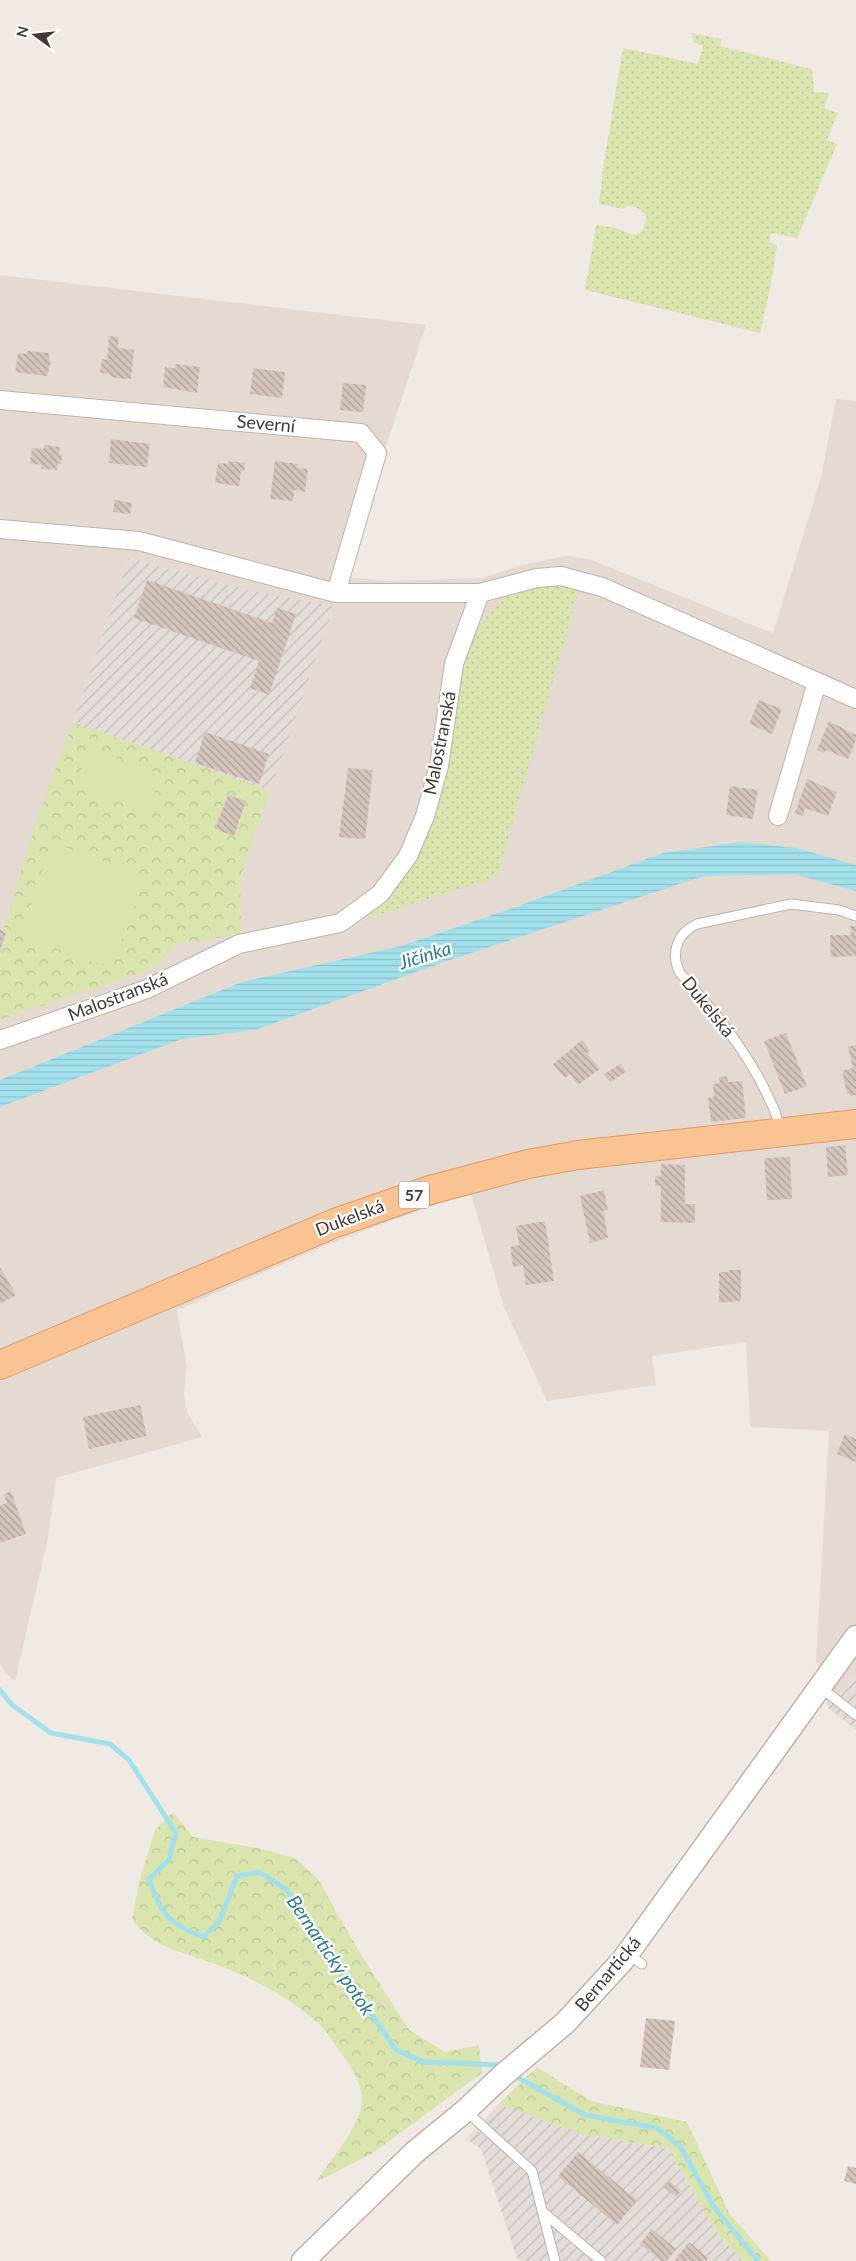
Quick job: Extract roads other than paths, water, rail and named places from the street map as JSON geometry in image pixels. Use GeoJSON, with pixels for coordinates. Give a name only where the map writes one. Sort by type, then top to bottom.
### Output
{"type":"FeatureCollection","features":[{"type":"Feature","properties":{"kind":"main road","name":"Dukelská"},"geometry":{"type":"LineString","coordinates":[[0,1365],[335,1223],[430,1190],[528,1164],[578,1154],[856,1124]]}},
{"type":"Feature","properties":{"kind":"street","name":"Severní"},"geometry":{"type":"LineString","coordinates":[[0,400],[361,433],[378,453],[336,593]]}},
{"type":"Feature","properties":{"kind":"street"},"geometry":{"type":"LineString","coordinates":[[0,529],[139,541],[336,593],[480,594],[537,578],[561,576],[602,587],[856,699]]}},
{"type":"Feature","properties":{"kind":"street","name":"Malostranská"},"geometry":{"type":"LineString","coordinates":[[0,1040],[147,989],[239,944],[340,923],[380,894],[408,856],[425,816],[439,766],[454,664],[480,594]]}},
{"type":"Feature","properties":{"kind":"street"},"geometry":{"type":"LineString","coordinates":[[778,816],[817,682]]}},
{"type":"Feature","properties":{"kind":"street","name":"Bernartická"},"geometry":{"type":"LineString","coordinates":[[303,2261],[415,2152],[566,2023],[635,1959],[819,1687],[856,1637]]}},
{"type":"Feature","properties":{"kind":"lane","name":"Dukelská"},"geometry":{"type":"LineString","coordinates":[[780,1132],[778,1117],[757,1074],[721,1019],[680,973],[676,965],[675,947],[684,932],[697,924],[791,904],[839,910],[856,916]]}},
{"type":"Feature","properties":{"kind":"lane"},"geometry":{"type":"LineString","coordinates":[[819,1687],[856,1715]]}},
{"type":"Feature","properties":{"kind":"lane"},"geometry":{"type":"LineString","coordinates":[[465,2111],[532,2171],[556,2261]]}},
{"type":"Feature","properties":{"kind":"lane"},"geometry":{"type":"LineString","coordinates":[[542,2211],[601,2261]]}},
{"type":"Feature","properties":{"kind":"water","name":"Jičínka"},"geometry":{"type":"Polygon","coordinates":[[[740,842],[796,848],[856,865],[856,891],[793,874],[704,876],[441,963],[255,1030],[182,1039],[0,1107],[0,1080],[242,982],[401,946],[510,909],[663,853],[740,842]]]}},
{"type":"Feature","properties":{"kind":"waterway","name":"Bernartický potok"},"geometry":{"type":"LineString","coordinates":[[0,1690],[12,1705],[51,1733],[110,1744],[129,1760],[176,1833],[169,1860],[149,1879],[162,1909],[174,1922],[203,1937],[219,1922],[237,1876],[259,1872],[286,1889],[396,2050],[424,2062],[503,2065]]}},
{"type":"Feature","properties":{"kind":"waterway","name":"Bernartický potok"},"geometry":{"type":"LineString","coordinates":[[515,2076],[585,2115],[657,2128],[680,2146],[714,2207],[758,2261]]}}]}
